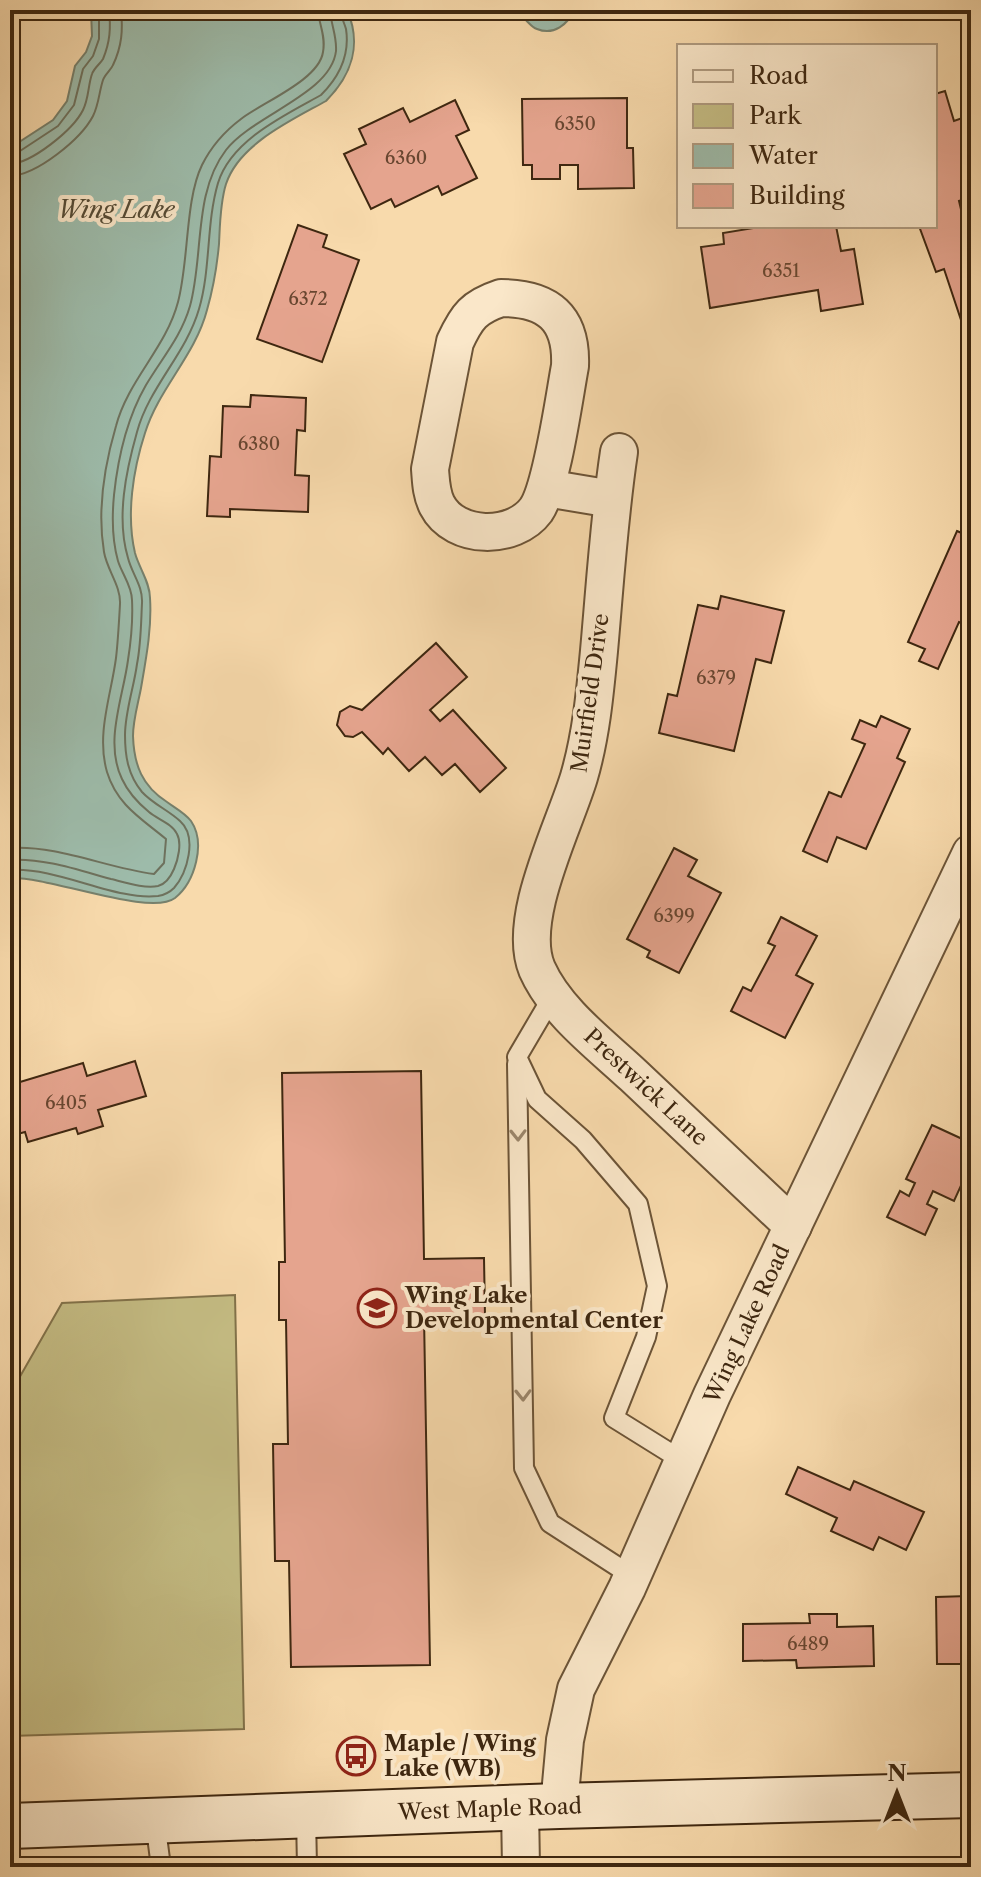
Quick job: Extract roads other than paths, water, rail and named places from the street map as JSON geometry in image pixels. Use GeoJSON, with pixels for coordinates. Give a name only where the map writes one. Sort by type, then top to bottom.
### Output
{"type":"FeatureCollection","features":[{"type":"Feature","properties":{"kind":"main road","name":"West Maple Road"},"geometry":{"type":"LineString","coordinates":[[10,1826],[971,1795]]}},
{"type":"Feature","properties":{"kind":"street"},"geometry":{"type":"LineString","coordinates":[[501,298],[524,298],[549,309],[567,330],[571,346],[570,366],[546,488],[538,508],[523,525],[483,533],[447,518],[437,505],[431,488],[430,469],[455,342],[464,323],[479,306],[501,298]]}},
{"type":"Feature","properties":{"kind":"street","name":"Muirfield Drive"},"geometry":{"type":"LineString","coordinates":[[531,929],[536,903],[579,776],[587,740],[619,452]]}},
{"type":"Feature","properties":{"kind":"street"},"geometry":{"type":"LineString","coordinates":[[546,488],[612,499]]}},
{"type":"Feature","properties":{"kind":"street","name":"Wing Lake Road"},"geometry":{"type":"LineString","coordinates":[[521,1867],[539,1807],[565,1740],[576,1689],[971,853]]}},
{"type":"Feature","properties":{"kind":"street","name":"Prestwick Lane"},"geometry":{"type":"LineString","coordinates":[[531,929],[537,969],[575,1020],[793,1226]]}},
{"type":"Feature","properties":{"kind":"lane"},"geometry":{"type":"LineString","coordinates":[[554,994],[517,1057],[524,1468],[550,1523],[632,1576]]}},
{"type":"Feature","properties":{"kind":"lane"},"geometry":{"type":"LineString","coordinates":[[517,1057],[537,1099],[583,1140],[638,1204],[657,1286],[646,1337],[614,1418],[683,1461]]}},
{"type":"Feature","properties":{"kind":"lane"},"geometry":{"type":"LineString","coordinates":[[306,1816],[307,1867]]}},
{"type":"Feature","properties":{"kind":"lane"},"geometry":{"type":"LineString","coordinates":[[155,1821],[161,1867]]}},
{"type":"Feature","properties":{"kind":"water","name":"Wing Lake"},"geometry":{"type":"Polygon","coordinates":[[[91,10],[347,10],[354,35],[348,70],[335,91],[326,101],[254,145],[233,170],[223,199],[217,261],[207,310],[194,342],[151,417],[137,462],[131,508],[132,538],[150,592],[150,609],[147,655],[134,724],[135,756],[141,774],[151,789],[189,818],[198,840],[196,862],[188,882],[175,898],[162,903],[144,903],[10,878],[10,148],[53,120],[67,101],[75,66],[86,52],[92,36],[91,10]]]}},
{"type":"Feature","properties":{"kind":"water"},"geometry":{"type":"Polygon","coordinates":[[[503,10],[574,10],[564,24],[555,30],[543,31],[520,16],[503,10]]]}},
{"type":"Feature","properties":{"kind":"place","name":"Wing Lake Developmental Center"},"geometry":{"type":"Point","coordinates":[377,1308]}},
{"type":"Feature","properties":{"kind":"place","name":"Maple / Wing Lake (WB)"},"geometry":{"type":"Point","coordinates":[356,1756]}}]}
